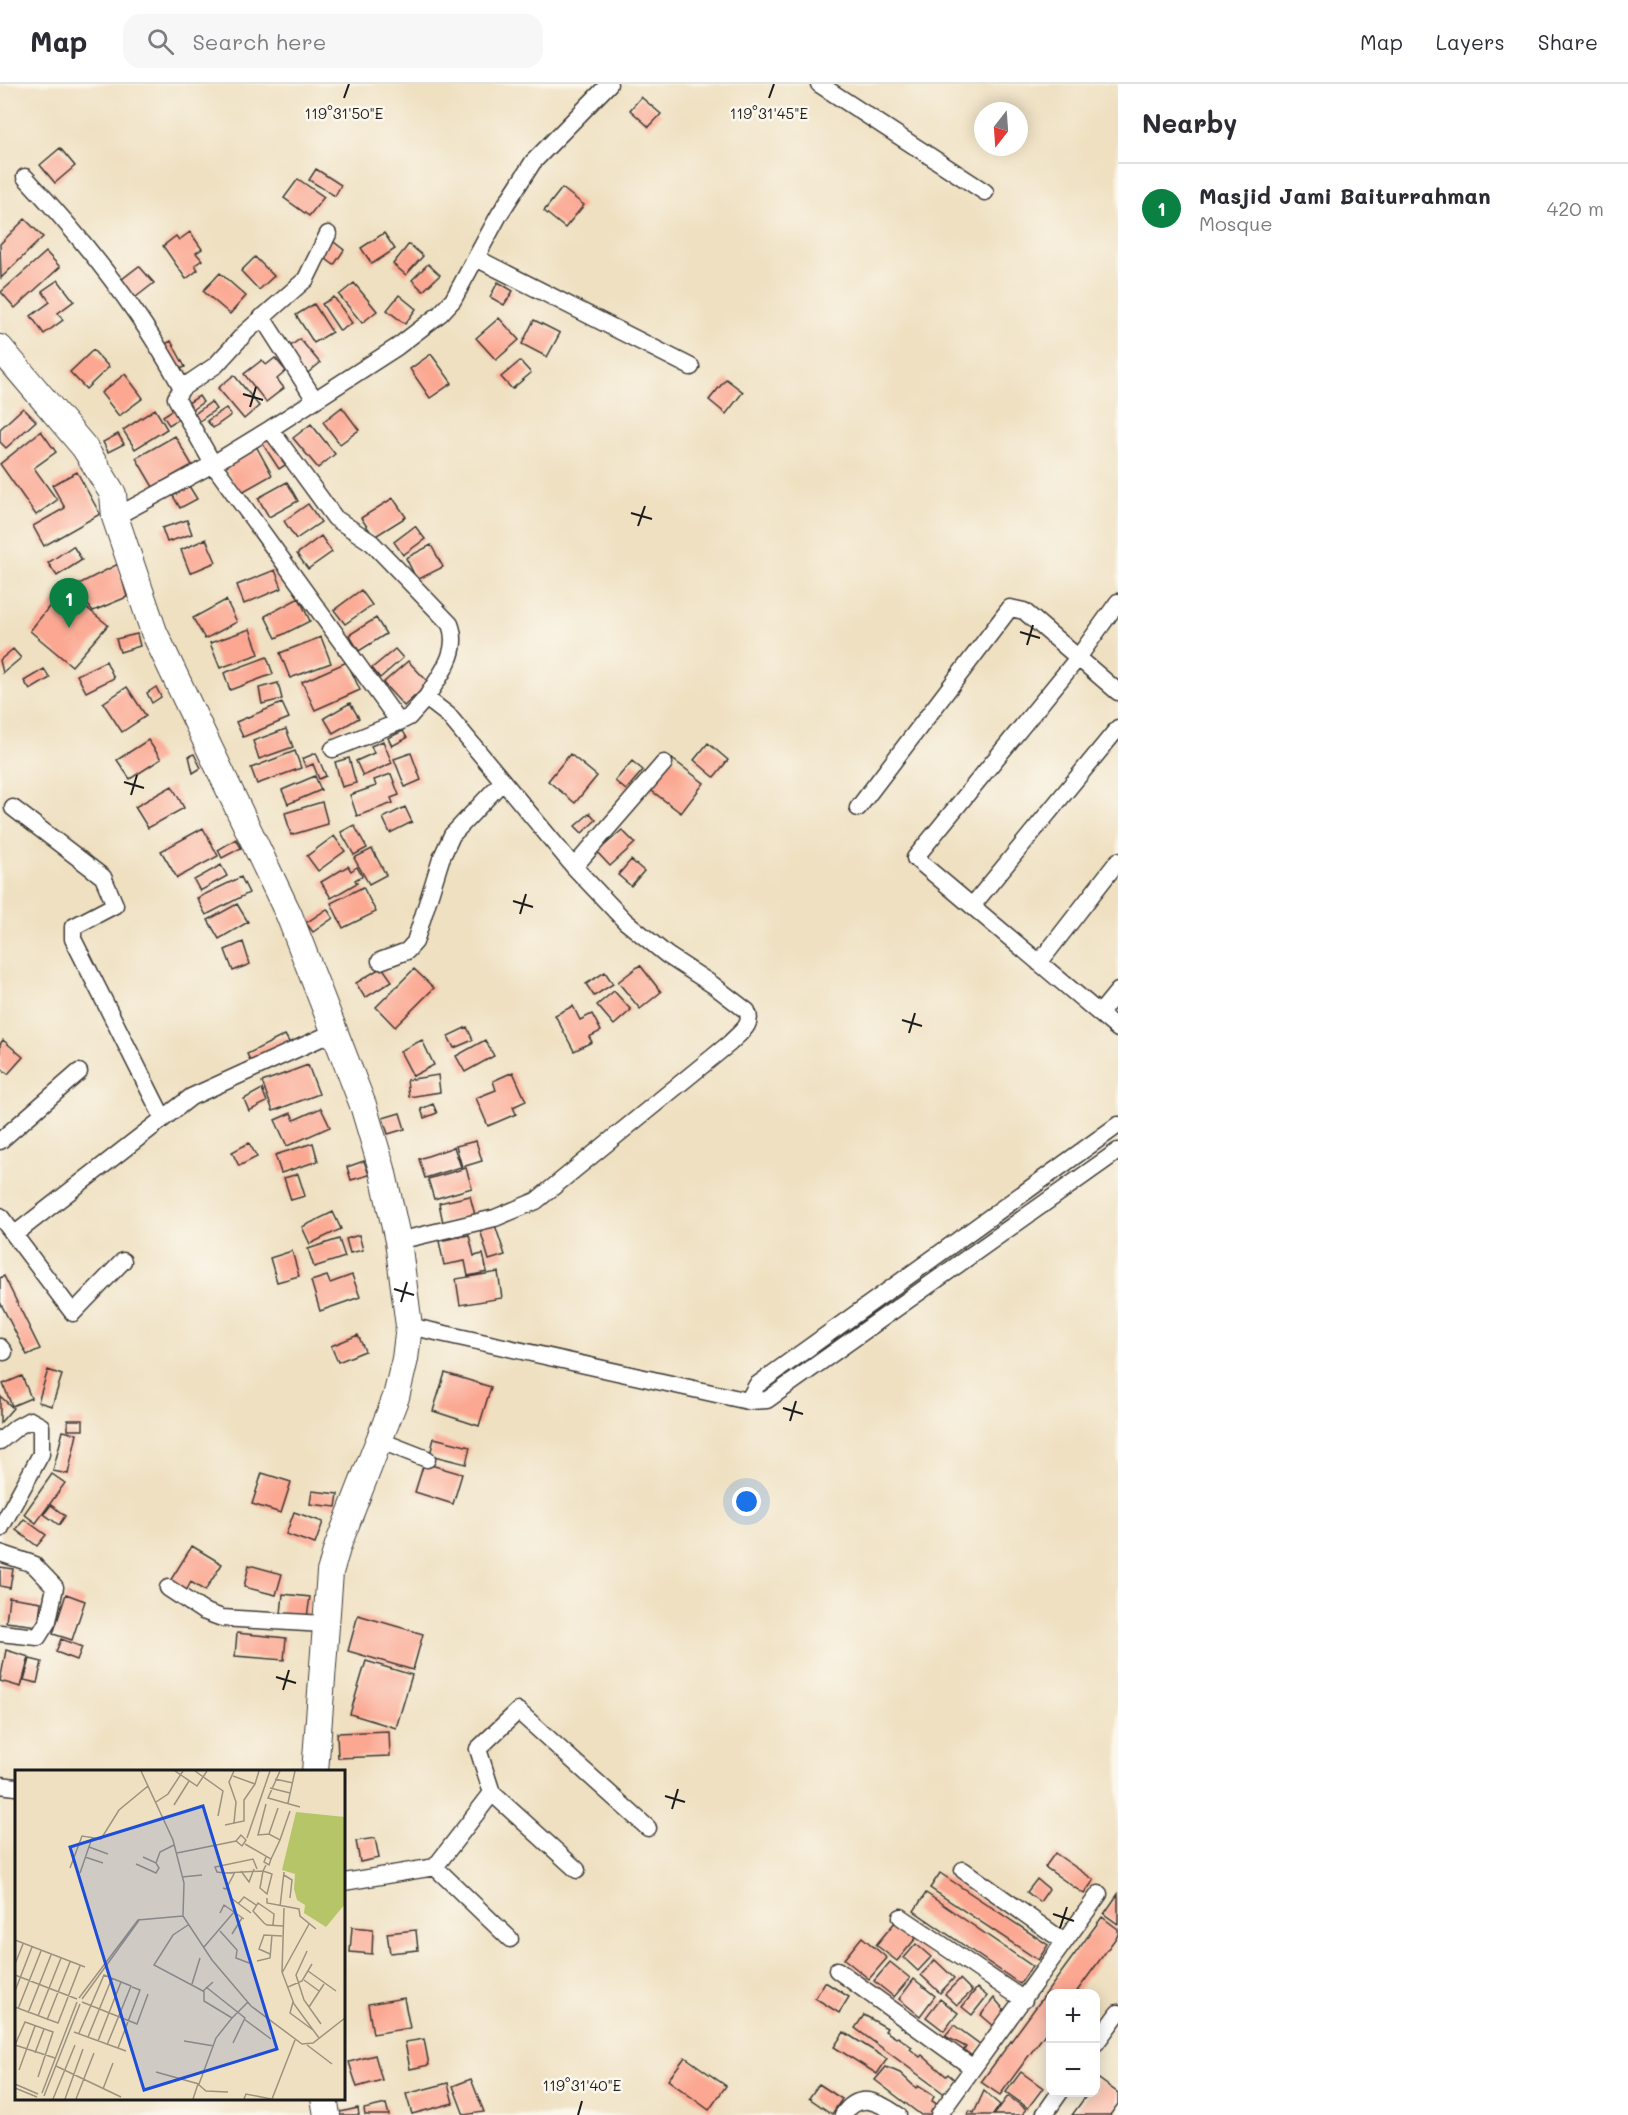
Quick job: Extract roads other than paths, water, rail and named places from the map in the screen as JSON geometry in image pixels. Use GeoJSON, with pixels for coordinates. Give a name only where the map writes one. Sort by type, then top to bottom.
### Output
{"type":"FeatureCollection","features":[{"type":"Feature","properties":{"kind":"main road"},"geometry":{"type":"LineString","coordinates":[[0,348],[90,455],[113,494],[115,517],[154,632],[289,915],[363,1105],[382,1169],[398,1241],[409,1326],[402,1376],[381,1441],[338,1545],[330,1572],[324,1624],[315,1770]]}},
{"type":"Feature","properties":{"kind":"main road"},"geometry":{"type":"LineString","coordinates":[[324,2100],[327,2115]]}},
{"type":"Feature","properties":{"kind":"street"},"geometry":{"type":"LineString","coordinates":[[115,517],[213,464],[270,429],[397,347],[440,314],[453,300],[532,162],[609,84]]}},
{"type":"Feature","properties":{"kind":"street"},"geometry":{"type":"LineString","coordinates":[[819,84],[985,192]]}},
{"type":"Feature","properties":{"kind":"street"},"geometry":{"type":"LineString","coordinates":[[25,177],[66,220],[142,318],[182,388]]}},
{"type":"Feature","properties":{"kind":"street"},"geometry":{"type":"LineString","coordinates":[[328,234],[306,279],[262,318],[216,365],[182,388],[176,398],[213,464],[399,722]]}},
{"type":"Feature","properties":{"kind":"street"},"geometry":{"type":"LineString","coordinates":[[476,258],[691,367]]}},
{"type":"Feature","properties":{"kind":"street"},"geometry":{"type":"LineString","coordinates":[[262,318],[315,400]]}},
{"type":"Feature","properties":{"kind":"street"},"geometry":{"type":"LineString","coordinates":[[270,429],[335,518],[372,543],[450,624],[455,635],[454,648],[426,698],[409,717],[333,749]]}},
{"type":"Feature","properties":{"kind":"street"},"geometry":{"type":"LineString","coordinates":[[1118,602],[1077,659],[915,858],[1118,1029]]}},
{"type":"Feature","properties":{"kind":"street"},"geometry":{"type":"LineString","coordinates":[[858,808],[1010,608],[1024,611],[1118,692]]}},
{"type":"Feature","properties":{"kind":"street"},"geometry":{"type":"LineString","coordinates":[[398,1241],[486,1220],[515,1211],[536,1200],[664,1099],[750,1022],[747,1011],[741,1005],[667,955],[625,921],[574,867],[448,715],[426,698]]}},
{"type":"Feature","properties":{"kind":"street"},"geometry":{"type":"LineString","coordinates":[[972,906],[1118,728]]}},
{"type":"Feature","properties":{"kind":"street"},"geometry":{"type":"LineString","coordinates":[[574,867],[664,763]]}},
{"type":"Feature","properties":{"kind":"street"},"geometry":{"type":"LineString","coordinates":[[380,961],[407,951],[415,942],[441,859],[453,835],[502,782]]}},
{"type":"Feature","properties":{"kind":"street"},"geometry":{"type":"LineString","coordinates":[[13,808],[103,877],[115,905],[80,921],[73,927],[73,939],[163,1119]]}},
{"type":"Feature","properties":{"kind":"street"},"geometry":{"type":"LineString","coordinates":[[1039,963],[1118,861]]}},
{"type":"Feature","properties":{"kind":"street"},"geometry":{"type":"LineString","coordinates":[[1100,1013],[1118,991]]}},
{"type":"Feature","properties":{"kind":"street"},"geometry":{"type":"LineString","coordinates":[[15,1234],[190,1097],[334,1032]]}},
{"type":"Feature","properties":{"kind":"street"},"geometry":{"type":"LineString","coordinates":[[0,1141],[79,1072]]}},
{"type":"Feature","properties":{"kind":"street"},"geometry":{"type":"LineString","coordinates":[[748,1401],[757,1385],[1118,1125]]}},
{"type":"Feature","properties":{"kind":"street"},"geometry":{"type":"LineString","coordinates":[[409,1326],[748,1401],[767,1400],[1118,1151]]}},
{"type":"Feature","properties":{"kind":"street"},"geometry":{"type":"LineString","coordinates":[[0,1216],[73,1313],[123,1261]]}},
{"type":"Feature","properties":{"kind":"street"},"geometry":{"type":"LineString","coordinates":[[0,1441],[30,1420],[41,1426],[41,1454],[0,1529]]}},
{"type":"Feature","properties":{"kind":"street"},"geometry":{"type":"LineString","coordinates":[[381,1441],[427,1458]]}},
{"type":"Feature","properties":{"kind":"street"},"geometry":{"type":"LineString","coordinates":[[0,1553],[33,1564],[55,1587],[48,1620],[38,1637],[0,1633]]}},
{"type":"Feature","properties":{"kind":"street"},"geometry":{"type":"LineString","coordinates":[[168,1588],[203,1611],[222,1618],[324,1624]]}},
{"type":"Feature","properties":{"kind":"street"},"geometry":{"type":"LineString","coordinates":[[577,1870],[492,1793],[478,1749],[518,1712],[648,1828]]}},
{"type":"Feature","properties":{"kind":"street"},"geometry":{"type":"LineString","coordinates":[[0,1785],[15,1786]]}},
{"type":"Feature","properties":{"kind":"street"},"geometry":{"type":"LineString","coordinates":[[345,1882],[435,1867],[492,1793]]}},
{"type":"Feature","properties":{"kind":"street"},"geometry":{"type":"LineString","coordinates":[[435,1867],[510,1939]]}},
{"type":"Feature","properties":{"kind":"street"},"geometry":{"type":"LineString","coordinates":[[963,1870],[1063,1941]]}},
{"type":"Feature","properties":{"kind":"street"},"geometry":{"type":"LineString","coordinates":[[939,2115],[1099,1894]]}},
{"type":"Feature","properties":{"kind":"street"},"geometry":{"type":"LineString","coordinates":[[901,1917],[1024,2000]]}},
{"type":"Feature","properties":{"kind":"street"},"geometry":{"type":"LineString","coordinates":[[837,1970],[973,2068]]}},
{"type":"Feature","properties":{"kind":"street"},"geometry":{"type":"LineString","coordinates":[[1100,2036],[1118,2013]]}},
{"type":"Feature","properties":{"kind":"street"},"geometry":{"type":"LineString","coordinates":[[1044,2115],[1057,2097]]}},
{"type":"Feature","properties":{"kind":"street"},"geometry":{"type":"LineString","coordinates":[[843,2115],[852,2104],[868,2100],[881,2103],[898,2115]]}},
{"type":"Feature","properties":{"kind":"place","name":"Masjid Jami Baiturrahman"},"geometry":{"type":"Point","coordinates":[69,628]}}]}
